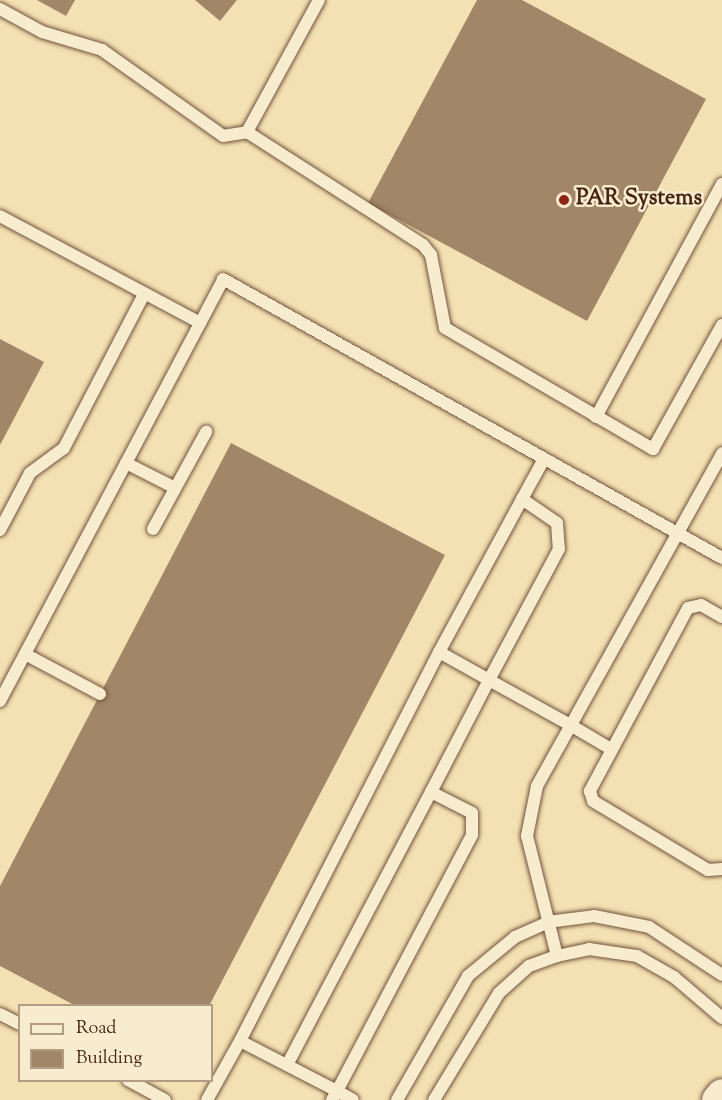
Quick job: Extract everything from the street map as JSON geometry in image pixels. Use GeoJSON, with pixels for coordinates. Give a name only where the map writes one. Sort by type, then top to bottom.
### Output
{"type":"FeatureCollection","features":[{"type":"Feature","properties":{"kind":"street"},"geometry":{"type":"LineString","coordinates":[[718,1100],[722,1095]]}},
{"type":"Feature","properties":{"kind":"lane"},"geometry":{"type":"LineString","coordinates":[[247,132],[319,0]]}},
{"type":"Feature","properties":{"kind":"lane"},"geometry":{"type":"LineString","coordinates":[[0,9],[42,32],[102,50],[223,136],[247,132],[423,245],[431,255],[445,328],[653,449],[722,325]]}},
{"type":"Feature","properties":{"kind":"lane"},"geometry":{"type":"LineString","coordinates":[[597,417],[722,184]]}},
{"type":"Feature","properties":{"kind":"lane"},"geometry":{"type":"LineString","coordinates":[[0,216],[200,323]]}},
{"type":"Feature","properties":{"kind":"lane"},"geometry":{"type":"LineString","coordinates":[[0,701],[223,279],[722,558]]}},
{"type":"Feature","properties":{"kind":"lane"},"geometry":{"type":"LineString","coordinates":[[0,530],[30,473],[64,448],[144,294]]}},
{"type":"Feature","properties":{"kind":"lane"},"geometry":{"type":"LineString","coordinates":[[153,529],[206,432]]}},
{"type":"Feature","properties":{"kind":"lane"},"geometry":{"type":"LineString","coordinates":[[557,956],[531,863],[529,819],[537,786],[722,453]]}},
{"type":"Feature","properties":{"kind":"lane"},"geometry":{"type":"LineString","coordinates":[[207,1100],[240,1041],[439,652],[544,459]]}},
{"type":"Feature","properties":{"kind":"lane"},"geometry":{"type":"LineString","coordinates":[[126,463],[175,489]]}},
{"type":"Feature","properties":{"kind":"lane"},"geometry":{"type":"LineString","coordinates":[[287,1065],[559,549],[557,523],[522,499]]}},
{"type":"Feature","properties":{"kind":"lane"},"geometry":{"type":"LineString","coordinates":[[722,617],[701,606],[688,608],[609,748],[590,790],[593,801],[708,870],[722,869]]}},
{"type":"Feature","properties":{"kind":"lane"},"geometry":{"type":"LineString","coordinates":[[439,652],[609,748]]}},
{"type":"Feature","properties":{"kind":"lane"},"geometry":{"type":"LineString","coordinates":[[25,654],[100,694]]}},
{"type":"Feature","properties":{"kind":"lane"},"geometry":{"type":"LineString","coordinates":[[335,1095],[472,835],[472,813],[431,792]]}},
{"type":"Feature","properties":{"kind":"lane"},"geometry":{"type":"LineString","coordinates":[[397,1100],[468,976],[515,937],[548,922],[594,916],[640,924],[669,936],[722,975]]}},
{"type":"Feature","properties":{"kind":"lane"},"geometry":{"type":"LineString","coordinates":[[434,1100],[499,993],[529,966],[557,956],[589,949],[637,956],[674,977],[722,1018]]}},
{"type":"Feature","properties":{"kind":"lane"},"geometry":{"type":"LineString","coordinates":[[0,1014],[18,1023]]}},
{"type":"Feature","properties":{"kind":"lane"},"geometry":{"type":"LineString","coordinates":[[240,1041],[287,1065],[335,1095],[353,1100]]}},
{"type":"Feature","properties":{"kind":"lane"},"geometry":{"type":"LineString","coordinates":[[132,1082],[165,1100]]}},
{"type":"Feature","properties":{"kind":"building"},"geometry":{"type":"Polygon","coordinates":[[[37,0],[75,0],[66,16],[37,0]]]}},
{"type":"Feature","properties":{"kind":"building"},"geometry":{"type":"Polygon","coordinates":[[[195,0],[237,0],[220,21],[195,0]]]}},
{"type":"Feature","properties":{"kind":"building"},"geometry":{"type":"Polygon","coordinates":[[[477,0],[522,0],[706,99],[587,321],[368,203],[477,0]]]}},
{"type":"Feature","properties":{"kind":"building"},"geometry":{"type":"Polygon","coordinates":[[[0,339],[44,362],[0,445],[0,339]]]}},
{"type":"Feature","properties":{"kind":"building"},"geometry":{"type":"Polygon","coordinates":[[[231,443],[445,555],[210,1004],[72,1004],[0,966],[0,886],[231,443]]]}},
{"type":"Feature","properties":{"kind":"place","name":"PAR Systems"},"geometry":{"type":"Point","coordinates":[564,200]}}]}
